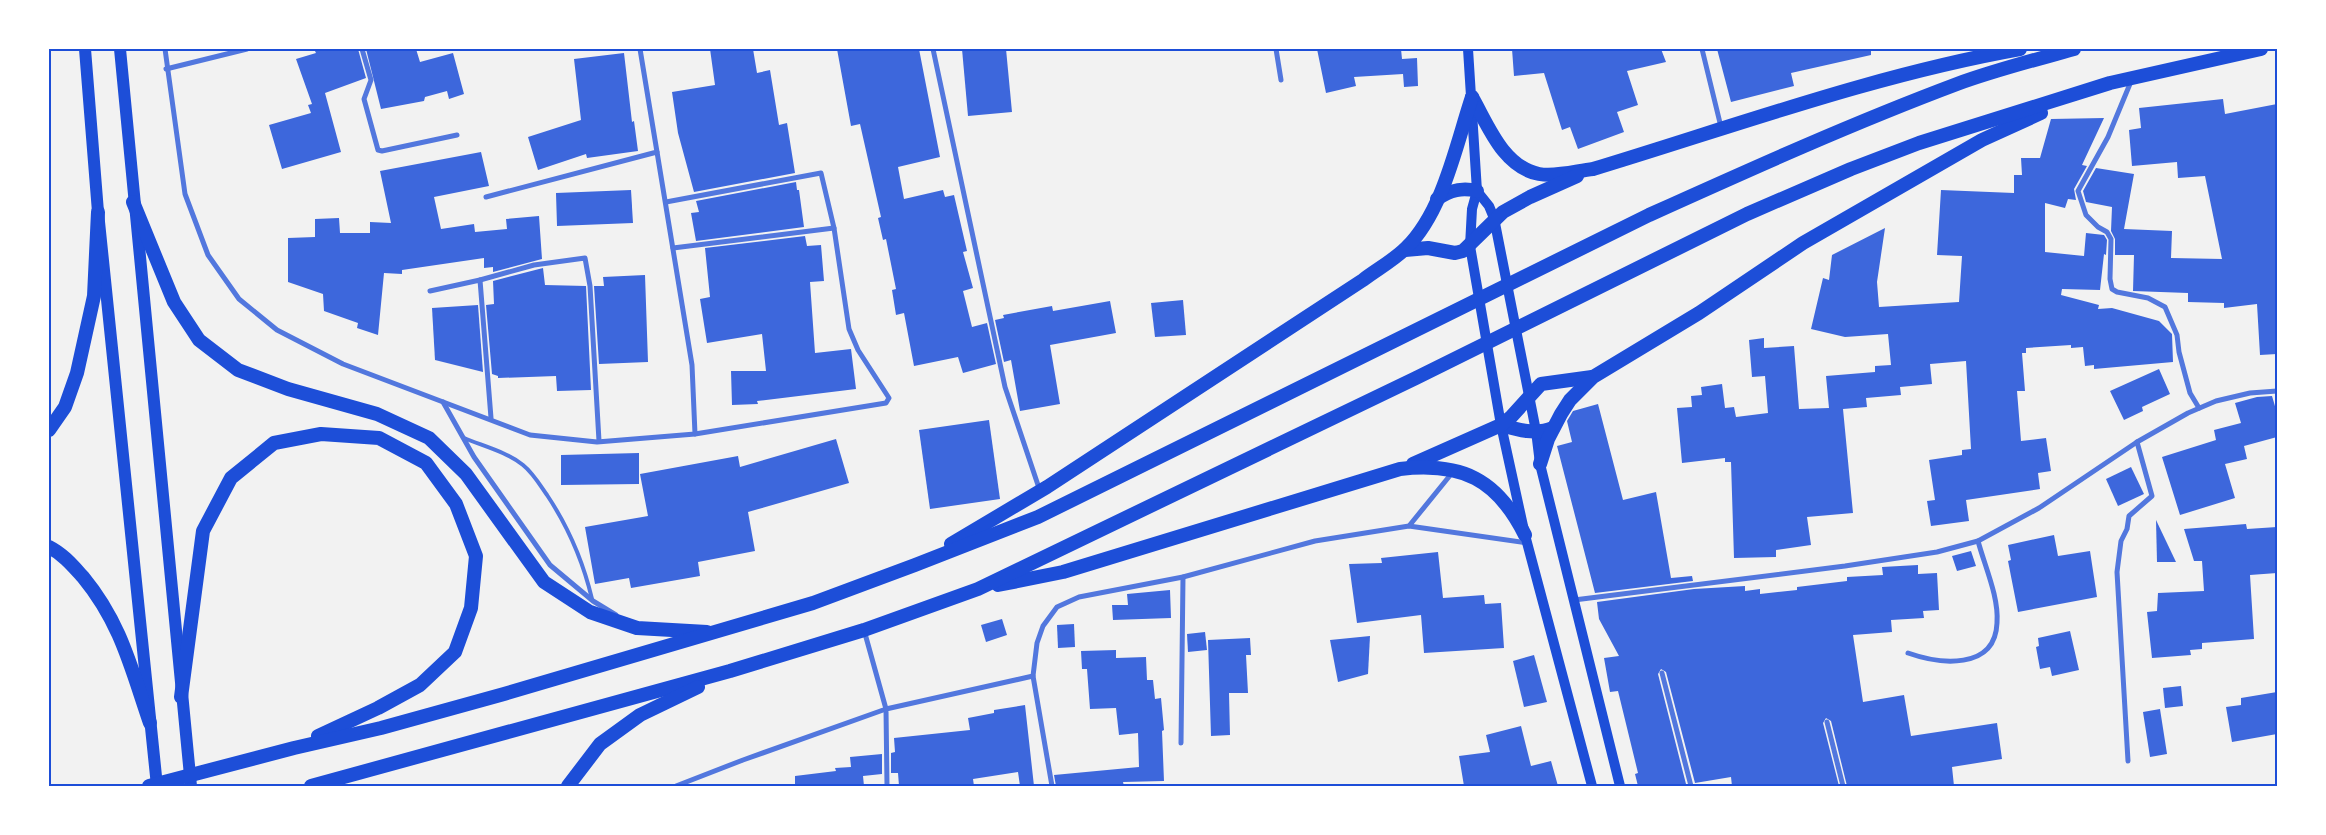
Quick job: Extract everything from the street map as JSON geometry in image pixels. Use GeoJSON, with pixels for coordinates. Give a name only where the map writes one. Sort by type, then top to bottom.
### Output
{"type":"FeatureCollection","features":[{"type":"Feature","properties":{"kind":"highway"},"geometry":{"type":"LineString","coordinates":[[1405,250],[1428,248],[1455,253],[1470,246],[1494,218],[1524,200],[1593,169],[1722,130],[1869,82],[1955,60],[2020,49]]}},
{"type":"Feature","properties":{"kind":"highway"},"geometry":{"type":"LineString","coordinates":[[150,786],[253,758],[391,725],[718,632],[813,603],[915,565],[1038,517],[1658,211],[1838,131],[1959,83],[2074,49]]}},
{"type":"Feature","properties":{"kind":"highway"},"geometry":{"type":"LineString","coordinates":[[311,786],[730,671],[864,630],[978,589],[1416,378],[1747,214],[1851,169],[1919,144],[2110,83],[2261,49]]}},
{"type":"Feature","properties":{"kind":"highway"},"geometry":{"type":"LineString","coordinates":[[1540,464],[1553,428],[1570,400],[1593,377],[1700,313],[1803,243],[1982,140],[2110,83]]}},
{"type":"Feature","properties":{"kind":"highway"},"geometry":{"type":"LineString","coordinates":[[915,565],[1040,491],[1405,250],[1418,235],[1437,199],[1472,97]]}},
{"type":"Feature","properties":{"kind":"highway"},"geometry":{"type":"LineString","coordinates":[[1472,97],[1497,143],[1508,156],[1524,168],[1538,174],[1593,169]]}},
{"type":"Feature","properties":{"kind":"highway"},"geometry":{"type":"LineString","coordinates":[[1437,199],[1444,194],[1460,189],[1477,191]]}},
{"type":"Feature","properties":{"kind":"highway"},"geometry":{"type":"LineString","coordinates":[[133,202],[174,302],[199,340],[238,370],[288,389],[376,414],[429,438],[466,474],[544,582],[590,612],[637,628],[718,632]]}},
{"type":"Feature","properties":{"kind":"highway"},"geometry":{"type":"LineString","coordinates":[[49,430],[65,407],[77,374],[94,296],[98,212]]}},
{"type":"Feature","properties":{"kind":"highway"},"geometry":{"type":"LineString","coordinates":[[978,589],[1063,572],[1400,469],[1501,424],[1511,417],[1536,388],[1548,382],[1593,377]]}},
{"type":"Feature","properties":{"kind":"highway"},"geometry":{"type":"LineString","coordinates":[[1501,424],[1512,428],[1536,431],[1553,428]]}},
{"type":"Feature","properties":{"kind":"highway"},"geometry":{"type":"LineString","coordinates":[[181,697],[203,531],[231,478],[274,443],[320,434],[379,438],[426,463],[456,504],[476,556],[471,608],[455,652],[420,685],[378,708],[294,748]]}},
{"type":"Feature","properties":{"kind":"highway"},"geometry":{"type":"LineString","coordinates":[[1400,469],[1428,466],[1455,470],[1478,480],[1498,494],[1514,513],[1527,539]]}},
{"type":"Feature","properties":{"kind":"highway"},"geometry":{"type":"LineString","coordinates":[[49,547],[72,564],[102,600],[122,638],[150,723]]}},
{"type":"Feature","properties":{"kind":"highway"},"geometry":{"type":"LineString","coordinates":[[568,786],[600,744],[624,726],[640,715],[730,671]]}},
{"type":"Feature","properties":{"kind":"main road"},"geometry":{"type":"LineString","coordinates":[[85,49],[98,212],[157,786]]}},
{"type":"Feature","properties":{"kind":"main road"},"geometry":{"type":"LineString","coordinates":[[120,49],[133,202],[191,786]]}},
{"type":"Feature","properties":{"kind":"main road"},"geometry":{"type":"LineString","coordinates":[[1468,49],[1477,191],[1472,209],[1470,246],[1501,424],[1527,539],[1592,786]]}},
{"type":"Feature","properties":{"kind":"main road"},"geometry":{"type":"LineString","coordinates":[[1477,191],[1489,206],[1494,218],[1536,431],[1540,464],[1620,786]]}},
{"type":"Feature","properties":{"kind":"street"},"geometry":{"type":"LineString","coordinates":[[165,49],[166,69],[185,194],[208,255],[239,299],[277,330],[343,364],[490,418],[530,435],[597,442],[599,440],[695,434],[886,403],[889,398],[858,350],[849,329],[834,228],[823,176],[819,173],[666,202]]}},
{"type":"Feature","properties":{"kind":"street"},"geometry":{"type":"LineString","coordinates":[[166,69],[247,49]]}},
{"type":"Feature","properties":{"kind":"street"},"geometry":{"type":"LineString","coordinates":[[362,49],[371,80],[364,99],[378,150],[382,151],[457,135]]}},
{"type":"Feature","properties":{"kind":"street"},"geometry":{"type":"LineString","coordinates":[[640,49],[692,365],[695,434]]}},
{"type":"Feature","properties":{"kind":"street"},"geometry":{"type":"LineString","coordinates":[[933,49],[1005,387],[1040,491]]}},
{"type":"Feature","properties":{"kind":"street"},"geometry":{"type":"LineString","coordinates":[[1276,49],[1281,80]]}},
{"type":"Feature","properties":{"kind":"street"},"geometry":{"type":"LineString","coordinates":[[1702,49],[1722,130]]}},
{"type":"Feature","properties":{"kind":"street"},"geometry":{"type":"LineString","coordinates":[[2132,79],[2111,130],[2078,190],[2086,215],[2098,227],[2107,232],[2111,239],[2110,279],[2112,289],[2117,292],[2148,298],[2165,307],[2178,335],[2179,352],[2190,393],[2199,408]]}},
{"type":"Feature","properties":{"kind":"street"},"geometry":{"type":"LineString","coordinates":[[486,197],[657,152]]}},
{"type":"Feature","properties":{"kind":"street"},"geometry":{"type":"LineString","coordinates":[[673,248],[834,228]]}},
{"type":"Feature","properties":{"kind":"street"},"geometry":{"type":"LineString","coordinates":[[430,291],[534,265],[585,258],[590,286],[599,440]]}},
{"type":"Feature","properties":{"kind":"street"},"geometry":{"type":"LineString","coordinates":[[480,280],[490,418]]}},
{"type":"Feature","properties":{"kind":"street"},"geometry":{"type":"LineString","coordinates":[[1574,600],[1845,566],[1937,552],[1978,541],[2039,508],[2136,442],[2199,408],[2216,401],[2241,395],[2277,391]]}},
{"type":"Feature","properties":{"kind":"street"},"geometry":{"type":"LineString","coordinates":[[442,401],[484,472],[550,565],[593,601],[637,628]]}},
{"type":"Feature","properties":{"kind":"street"},"geometry":{"type":"LineString","coordinates":[[2128,761],[2116,572],[2121,541],[2127,529],[2129,516],[2152,496],[2136,442]]}},
{"type":"Feature","properties":{"kind":"street"},"geometry":{"type":"LineString","coordinates":[[1409,526],[1455,470]]}},
{"type":"Feature","properties":{"kind":"street"},"geometry":{"type":"LineString","coordinates":[[1052,786],[1033,676],[1037,643],[1043,626],[1057,607],[1079,597],[1183,577],[1315,541],[1409,526],[1527,539]]}},
{"type":"Feature","properties":{"kind":"street"},"geometry":{"type":"LineString","coordinates":[[1908,653],[1927,659],[1947,662],[1982,654],[1993,641],[1998,624],[1994,599],[1978,541]]}},
{"type":"Feature","properties":{"kind":"street"},"geometry":{"type":"LineString","coordinates":[[1181,743],[1183,577]]}},
{"type":"Feature","properties":{"kind":"street"},"geometry":{"type":"LineString","coordinates":[[864,630],[886,709],[887,786]]}},
{"type":"Feature","properties":{"kind":"street"},"geometry":{"type":"LineString","coordinates":[[1662,673],[1691,786]]}},
{"type":"Feature","properties":{"kind":"street"},"geometry":{"type":"LineString","coordinates":[[676,786],[886,709],[1033,676]]}},
{"type":"Feature","properties":{"kind":"street"},"geometry":{"type":"LineString","coordinates":[[1827,722],[1843,786]]}},
{"type":"Feature","properties":{"kind":"lane"},"geometry":{"type":"LineString","coordinates":[[462,437],[508,456],[523,465],[536,479],[565,523],[577,550],[593,601]]}},
{"type":"Feature","properties":{"kind":"building"},"geometry":{"type":"Polygon","coordinates":[[[314,49],[358,49],[366,78],[325,93],[341,152],[282,169],[269,125],[311,113],[308,105],[312,104],[296,59],[316,53],[314,49]]]}},
{"type":"Feature","properties":{"kind":"building"},"geometry":{"type":"Polygon","coordinates":[[[366,49],[416,49],[420,62],[453,53],[464,94],[449,99],[447,91],[425,97],[424,101],[381,109],[366,49]]]}},
{"type":"Feature","properties":{"kind":"building"},"geometry":{"type":"Polygon","coordinates":[[[710,49],[753,49],[757,73],[770,70],[779,125],[787,123],[795,173],[694,192],[678,133],[672,92],[715,85],[710,49]]]}},
{"type":"Feature","properties":{"kind":"building"},"geometry":{"type":"Polygon","coordinates":[[[837,49],[919,49],[940,157],[898,167],[904,199],[943,190],[945,197],[954,195],[967,251],[963,252],[973,288],[963,291],[972,327],[987,323],[996,364],[963,373],[958,357],[914,366],[904,313],[896,315],[892,290],[896,289],[886,239],[883,240],[878,218],[881,217],[860,124],[851,126],[837,49]]]}},
{"type":"Feature","properties":{"kind":"building"},"geometry":{"type":"Polygon","coordinates":[[[962,49],[1006,49],[1012,112],[968,116],[962,49]]]}},
{"type":"Feature","properties":{"kind":"building"},"geometry":{"type":"Polygon","coordinates":[[[1317,49],[1401,49],[1402,59],[1417,58],[1418,86],[1404,87],[1403,74],[1354,77],[1356,86],[1326,93],[1317,49]]]}},
{"type":"Feature","properties":{"kind":"building"},"geometry":{"type":"Polygon","coordinates":[[[1512,49],[1661,49],[1666,62],[1627,71],[1638,105],[1617,112],[1624,132],[1578,149],[1570,127],[1562,130],[1544,73],[1514,76],[1512,49]]]}},
{"type":"Feature","properties":{"kind":"building"},"geometry":{"type":"Polygon","coordinates":[[[1717,49],[1871,49],[1871,55],[1791,73],[1794,86],[1731,102],[1717,49]]]}},
{"type":"Feature","properties":{"kind":"building"},"geometry":{"type":"Polygon","coordinates":[[[624,53],[632,122],[634,121],[638,151],[587,158],[586,154],[538,170],[528,137],[581,120],[574,59],[624,53]]]}},
{"type":"Feature","properties":{"kind":"building"},"geometry":{"type":"Polygon","coordinates":[[[2223,99],[2225,114],[2277,104],[2277,354],[2260,355],[2257,304],[2224,308],[2224,303],[2188,302],[2188,293],[2133,291],[2134,255],[2115,255],[2115,239],[2111,231],[2112,207],[2086,202],[2083,191],[2096,168],[2134,174],[2124,229],[2172,231],[2171,258],[2222,259],[2205,176],[2178,178],[2177,162],[2132,166],[2129,130],[2141,128],[2139,108],[2223,99]]]}},
{"type":"Feature","properties":{"kind":"building"},"geometry":{"type":"Polygon","coordinates":[[[2104,118],[2082,165],[2087,166],[2074,189],[2076,200],[2068,199],[2065,208],[2045,203],[2045,252],[2084,256],[2086,233],[2104,235],[2107,240],[2106,255],[2104,254],[2100,290],[2062,289],[2061,295],[2099,305],[2098,309],[2112,308],[2159,321],[2172,334],[2173,362],[2094,369],[2094,365],[2085,366],[2083,347],[2071,348],[2071,345],[2026,348],[2026,353],[2022,353],[2025,391],[2017,391],[2021,441],[2046,438],[2051,471],[2038,473],[2040,489],[1966,500],[1969,521],[1931,526],[1927,501],[1935,500],[1929,460],[1962,455],[1962,450],[1971,449],[1966,361],[1930,364],[1932,384],[1900,387],[1901,395],[1866,398],[1867,407],[1843,409],[1853,513],[1807,517],[1811,545],[1776,550],[1776,557],[1734,558],[1731,462],[1725,462],[1725,458],[1682,463],[1677,408],[1692,407],[1691,396],[1702,395],[1701,387],[1722,384],[1725,408],[1734,407],[1736,417],[1768,413],[1765,376],[1752,377],[1749,340],[1764,338],[1764,348],[1794,346],[1799,409],[1829,408],[1826,376],[1875,372],[1875,366],[1891,365],[1888,334],[1845,337],[1811,329],[1823,278],[1829,280],[1832,255],[1885,228],[1877,282],[1879,307],[1959,302],[1962,256],[1937,255],[1941,190],[2014,193],[2014,175],[2022,175],[2021,158],[2040,158],[2051,119],[2104,118]]]}},
{"type":"Feature","properties":{"kind":"building"},"geometry":{"type":"Polygon","coordinates":[[[481,152],[489,186],[434,197],[441,229],[474,224],[475,232],[507,229],[506,219],[539,216],[542,259],[493,272],[493,267],[484,268],[484,258],[402,270],[402,274],[384,273],[378,335],[357,328],[358,323],[324,311],[323,294],[288,282],[288,238],[315,237],[315,219],[339,218],[340,233],[370,233],[370,222],[391,223],[380,171],[481,152]]]}},
{"type":"Feature","properties":{"kind":"building"},"geometry":{"type":"Polygon","coordinates":[[[796,182],[797,190],[799,190],[804,227],[696,241],[691,213],[699,212],[696,201],[796,182]]]}},
{"type":"Feature","properties":{"kind":"building"},"geometry":{"type":"Polygon","coordinates":[[[631,190],[633,223],[557,226],[556,193],[631,190]]]}},
{"type":"Feature","properties":{"kind":"building"},"geometry":{"type":"Polygon","coordinates":[[[805,236],[807,246],[821,245],[824,281],[810,282],[815,353],[851,349],[856,389],[757,401],[758,404],[732,405],[731,371],[766,371],[762,334],[707,343],[700,299],[710,297],[705,248],[805,236]]]}},
{"type":"Feature","properties":{"kind":"building"},"geometry":{"type":"Polygon","coordinates":[[[543,268],[545,285],[586,286],[591,390],[557,391],[556,376],[498,378],[498,376],[492,374],[486,305],[494,304],[493,281],[543,268]]]}},
{"type":"Feature","properties":{"kind":"building"},"geometry":{"type":"Polygon","coordinates":[[[645,275],[648,362],[599,364],[594,286],[604,286],[603,277],[645,275]]]}},
{"type":"Feature","properties":{"kind":"building"},"geometry":{"type":"Polygon","coordinates":[[[1183,300],[1186,335],[1155,337],[1151,303],[1183,300]]]}},
{"type":"Feature","properties":{"kind":"building"},"geometry":{"type":"Polygon","coordinates":[[[1110,301],[1116,333],[1050,345],[1060,404],[1020,411],[1011,360],[1004,362],[995,320],[1004,318],[1003,315],[1052,306],[1053,311],[1110,301]]]}},
{"type":"Feature","properties":{"kind":"building"},"geometry":{"type":"Polygon","coordinates":[[[478,305],[483,372],[435,360],[432,308],[478,305]]]}},
{"type":"Feature","properties":{"kind":"building"},"geometry":{"type":"Polygon","coordinates":[[[2159,369],[2170,394],[2142,407],[2143,411],[2124,420],[2110,391],[2159,369]]]}},
{"type":"Feature","properties":{"kind":"building"},"geometry":{"type":"Polygon","coordinates":[[[2272,396],[2277,413],[2277,437],[2244,446],[2247,459],[2225,464],[2235,498],[2180,515],[2162,457],[2216,440],[2214,430],[2241,423],[2235,403],[2257,397],[2272,396]]]}},
{"type":"Feature","properties":{"kind":"building"},"geometry":{"type":"Polygon","coordinates":[[[1598,404],[1623,500],[1656,492],[1671,578],[1692,576],[1693,581],[1595,593],[1557,446],[1572,442],[1567,421],[1573,411],[1598,404]]]}},
{"type":"Feature","properties":{"kind":"building"},"geometry":{"type":"Polygon","coordinates":[[[989,420],[1000,499],[930,509],[919,430],[989,420]]]}},
{"type":"Feature","properties":{"kind":"building"},"geometry":{"type":"Polygon","coordinates":[[[836,439],[849,483],[748,512],[755,551],[698,562],[700,576],[631,588],[629,578],[595,584],[585,527],[648,516],[640,474],[738,456],[740,467],[836,439]]]}},
{"type":"Feature","properties":{"kind":"building"},"geometry":{"type":"Polygon","coordinates":[[[639,453],[639,484],[561,485],[561,455],[639,453]]]}},
{"type":"Feature","properties":{"kind":"building"},"geometry":{"type":"Polygon","coordinates":[[[2131,467],[2144,494],[2118,506],[2106,479],[2131,467]]]}},
{"type":"Feature","properties":{"kind":"building"},"geometry":{"type":"Polygon","coordinates":[[[2156,520],[2176,562],[2157,562],[2156,520]]]}},
{"type":"Feature","properties":{"kind":"building"},"geometry":{"type":"Polygon","coordinates":[[[2246,524],[2247,529],[2277,527],[2277,573],[2250,575],[2254,639],[2202,643],[2202,649],[2190,650],[2191,655],[2152,658],[2147,612],[2157,611],[2158,593],[2204,591],[2202,561],[2194,561],[2184,529],[2246,524]]]}},
{"type":"Feature","properties":{"kind":"building"},"geometry":{"type":"Polygon","coordinates":[[[2054,535],[2058,556],[2090,551],[2097,597],[2018,612],[2008,561],[2011,560],[2008,545],[2054,535]]]}},
{"type":"Feature","properties":{"kind":"building"},"geometry":{"type":"Polygon","coordinates":[[[1971,551],[1976,566],[1957,571],[1952,556],[1971,551]]]}},
{"type":"Feature","properties":{"kind":"building"},"geometry":{"type":"Polygon","coordinates":[[[1438,552],[1443,598],[1484,595],[1485,604],[1501,603],[1504,648],[1424,653],[1421,615],[1357,623],[1349,564],[1382,563],[1381,558],[1438,552]]]}},
{"type":"Feature","properties":{"kind":"building"},"geometry":{"type":"Polygon","coordinates":[[[1918,565],[1918,574],[1937,573],[1939,610],[1923,611],[1924,618],[1891,620],[1892,632],[1853,635],[1863,702],[1904,695],[1911,736],[1997,723],[2002,759],[1952,767],[1954,786],[1847,786],[1831,721],[1826,718],[1823,723],[1839,786],[1732,786],[1731,777],[1695,783],[1666,672],[1661,669],[1658,674],[1686,784],[1683,784],[1683,786],[1638,786],[1635,774],[1638,773],[1618,691],[1610,692],[1604,658],[1619,656],[1599,619],[1597,602],[1694,589],[1745,586],[1745,591],[1760,589],[1760,594],[1797,590],[1797,587],[1847,581],[1847,577],[1883,575],[1882,567],[1918,565]]]}},
{"type":"Feature","properties":{"kind":"building"},"geometry":{"type":"Polygon","coordinates":[[[1170,590],[1171,618],[1113,620],[1112,605],[1128,605],[1127,594],[1170,590]]]}},
{"type":"Feature","properties":{"kind":"building"},"geometry":{"type":"Polygon","coordinates":[[[1002,619],[1007,635],[986,642],[981,625],[1002,619]]]}},
{"type":"Feature","properties":{"kind":"building"},"geometry":{"type":"Polygon","coordinates":[[[1074,624],[1075,647],[1058,648],[1057,625],[1074,624]]]}},
{"type":"Feature","properties":{"kind":"building"},"geometry":{"type":"Polygon","coordinates":[[[2070,631],[2079,670],[2052,676],[2050,667],[2040,669],[2036,647],[2039,646],[2038,638],[2070,631]]]}},
{"type":"Feature","properties":{"kind":"building"},"geometry":{"type":"Polygon","coordinates":[[[1205,632],[1207,650],[1188,652],[1187,634],[1205,632]]]}},
{"type":"Feature","properties":{"kind":"building"},"geometry":{"type":"Polygon","coordinates":[[[1370,636],[1368,674],[1338,682],[1330,640],[1370,636]]]}},
{"type":"Feature","properties":{"kind":"building"},"geometry":{"type":"Polygon","coordinates":[[[1250,638],[1251,655],[1246,655],[1248,693],[1229,693],[1230,735],[1211,736],[1208,640],[1250,638]]]}},
{"type":"Feature","properties":{"kind":"building"},"geometry":{"type":"Polygon","coordinates":[[[1116,650],[1116,658],[1146,657],[1147,680],[1153,680],[1155,699],[1161,698],[1164,730],[1162,731],[1164,781],[1123,782],[1124,786],[1056,786],[1054,775],[1139,767],[1138,733],[1119,735],[1116,708],[1090,709],[1087,669],[1082,669],[1081,651],[1116,650]]]}},
{"type":"Feature","properties":{"kind":"building"},"geometry":{"type":"Polygon","coordinates":[[[1534,655],[1547,702],[1524,707],[1513,661],[1534,655]]]}},
{"type":"Feature","properties":{"kind":"building"},"geometry":{"type":"Polygon","coordinates":[[[2181,686],[2183,706],[2165,708],[2163,688],[2181,686]]]}},
{"type":"Feature","properties":{"kind":"building"},"geometry":{"type":"Polygon","coordinates":[[[2277,692],[2277,734],[2232,742],[2226,707],[2241,705],[2241,698],[2277,692]]]}},
{"type":"Feature","properties":{"kind":"building"},"geometry":{"type":"Polygon","coordinates":[[[1025,705],[1034,786],[1020,786],[1018,772],[973,779],[974,786],[899,786],[898,773],[891,773],[891,753],[895,752],[894,738],[970,730],[968,718],[994,713],[994,710],[1025,705]]]}},
{"type":"Feature","properties":{"kind":"building"},"geometry":{"type":"Polygon","coordinates":[[[2160,709],[2167,754],[2150,757],[2143,712],[2160,709]]]}},
{"type":"Feature","properties":{"kind":"building"},"geometry":{"type":"Polygon","coordinates":[[[1521,726],[1531,766],[1551,761],[1558,786],[1464,786],[1459,756],[1490,752],[1486,735],[1521,726]]]}},
{"type":"Feature","properties":{"kind":"building"},"geometry":{"type":"Polygon","coordinates":[[[882,754],[882,774],[863,776],[864,786],[795,786],[795,776],[836,771],[835,768],[851,767],[850,757],[882,754]]]}}]}
